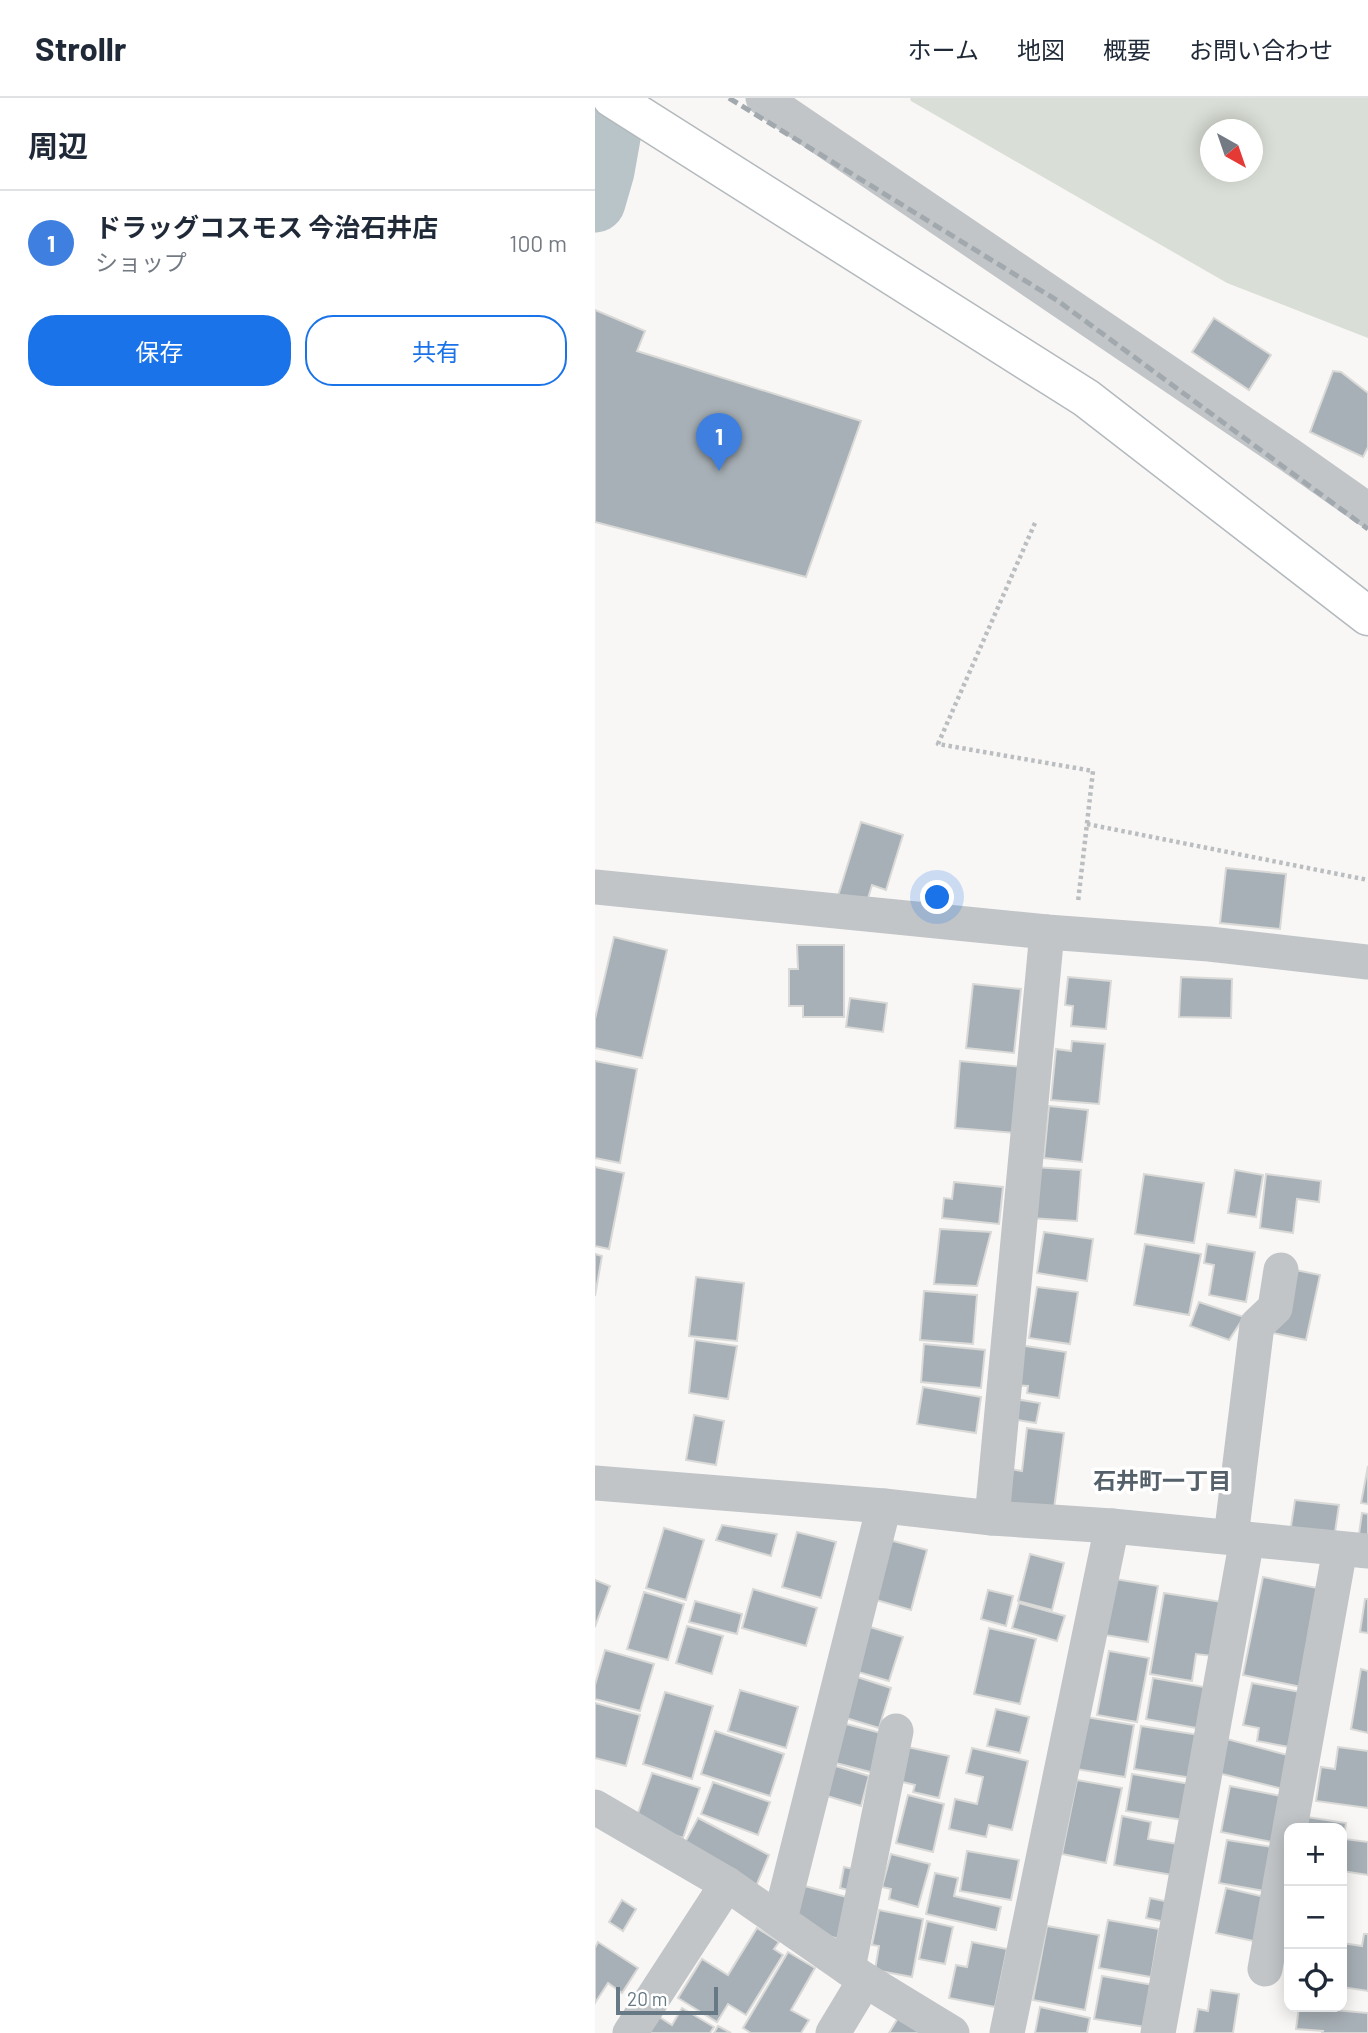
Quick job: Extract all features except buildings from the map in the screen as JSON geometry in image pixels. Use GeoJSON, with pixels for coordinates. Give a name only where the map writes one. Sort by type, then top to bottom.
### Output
{"type":"FeatureCollection","features":[{"type":"Feature","properties":{"kind":"street"},"geometry":{"type":"LineString","coordinates":[[612,98],[1086,398],[1368,616]]}},
{"type":"Feature","properties":{"kind":"street"},"geometry":{"type":"LineString","coordinates":[[763,98],[1368,510]]}},
{"type":"Feature","properties":{"kind":"street"},"geometry":{"type":"LineString","coordinates":[[595,887],[1061,933],[1209,944],[1368,962]]}},
{"type":"Feature","properties":{"kind":"street"},"geometry":{"type":"LineString","coordinates":[[992,1518],[1061,933]]}},
{"type":"Feature","properties":{"kind":"street"},"geometry":{"type":"LineString","coordinates":[[1158,2033],[1239,1538],[1257,1325],[1275,1308],[1281,1269]]}},
{"type":"Feature","properties":{"kind":"street"},"geometry":{"type":"LineString","coordinates":[[595,1483],[1112,1526],[1354,1550],[1291,1823]]}},
{"type":"Feature","properties":{"kind":"street"},"geometry":{"type":"LineString","coordinates":[[780,1919],[884,1506]]}},
{"type":"Feature","properties":{"kind":"street"},"geometry":{"type":"LineString","coordinates":[[1007,2033],[1112,1526]]}},
{"type":"Feature","properties":{"kind":"street"},"geometry":{"type":"LineString","coordinates":[[833,2033],[857,1974],[896,1731]]}},
{"type":"Feature","properties":{"kind":"street"},"geometry":{"type":"LineString","coordinates":[[595,1807],[727,1884],[857,1974],[952,2033]]}},
{"type":"Feature","properties":{"kind":"street"},"geometry":{"type":"LineString","coordinates":[[1265,1969],[1284,1862]]}},
{"type":"Feature","properties":{"kind":"street"},"geometry":{"type":"LineString","coordinates":[[630,2033],[727,1884]]}},
{"type":"Feature","properties":{"kind":"path"},"geometry":{"type":"LineString","coordinates":[[1035,523],[938,744],[1093,771],[1087,824],[1061,933]]}},
{"type":"Feature","properties":{"kind":"path"},"geometry":{"type":"LineString","coordinates":[[1087,824],[1368,880]]}},
{"type":"Feature","properties":{"kind":"shaded area"},"geometry":{"type":"Polygon","coordinates":[[[910,98],[1368,98],[1368,338],[1227,283],[910,98]]]}},
{"type":"Feature","properties":{"kind":"waterway"},"geometry":{"type":"LineString","coordinates":[[595,202],[604,171],[617,98]]}},
{"type":"Feature","properties":{"kind":"railway"},"geometry":{"type":"LineString","coordinates":[[729,98],[1058,301],[1368,529]]}},
{"type":"Feature","properties":{"kind":"place","name":"ドラッグコスモス 今治石井店"},"geometry":{"type":"Point","coordinates":[719,471]}},
{"type":"Feature","properties":{"kind":"district","name":"石井町一丁目"},"geometry":{"type":"Point","coordinates":[1162,1481]}}]}
